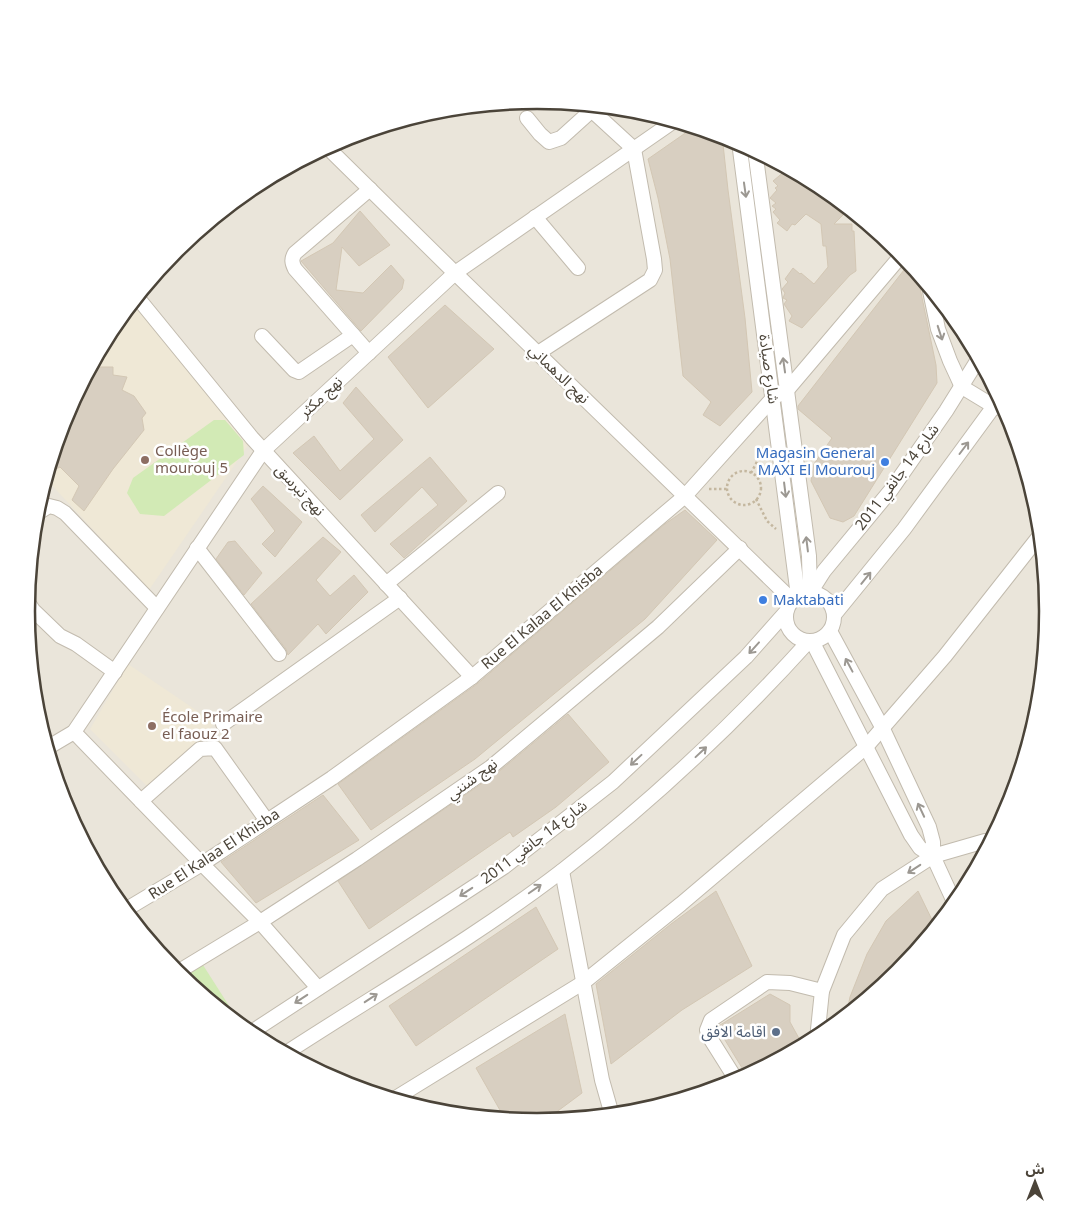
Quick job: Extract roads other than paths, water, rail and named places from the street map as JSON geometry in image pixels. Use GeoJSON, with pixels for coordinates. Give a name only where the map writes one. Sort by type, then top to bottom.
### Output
{"type":"FeatureCollection","features":[{"type":"Feature","properties":{"kind":"street"},"geometry":{"type":"LineString","coordinates":[[527,118],[549,142],[561,138],[585,111]]}},
{"type":"Feature","properties":{"kind":"street"},"geometry":{"type":"LineString","coordinates":[[538,353],[650,280],[655,270],[634,149],[595,112]]}},
{"type":"Feature","properties":{"kind":"street","name":"نهج مكثر"},"geometry":{"type":"LineString","coordinates":[[53,744],[74,732],[263,450],[454,273],[667,126]]}},
{"type":"Feature","properties":{"kind":"street","name":"شارع صيادة"},"geometry":{"type":"LineString","coordinates":[[740,151],[799,599]]}},
{"type":"Feature","properties":{"kind":"street","name":"نهج الدهماني"},"geometry":{"type":"LineString","coordinates":[[333,152],[454,273],[685,496],[740,548],[799,599]]}},
{"type":"Feature","properties":{"kind":"street","name":"شارع صيادة"},"geometry":{"type":"LineString","coordinates":[[756,158],[809,556],[799,599]]}},
{"type":"Feature","properties":{"kind":"street"},"geometry":{"type":"LineString","coordinates":[[368,353],[295,269],[292,257],[370,189]]}},
{"type":"Feature","properties":{"kind":"street"},"geometry":{"type":"LineString","coordinates":[[535,217],[578,268]]}},
{"type":"Feature","properties":{"kind":"street","name":"Rue El Kalaa El Khisba"},"geometry":{"type":"LineString","coordinates":[[131,906],[202,864],[332,778],[472,677],[685,496],[773,398],[788,389],[901,265]]}},
{"type":"Feature","properties":{"kind":"street"},"geometry":{"type":"LineString","coordinates":[[932,300],[938,329],[962,387],[994,402]]}},
{"type":"Feature","properties":{"kind":"street","name":"نهج تبرسق"},"geometry":{"type":"LineString","coordinates":[[141,302],[263,450],[472,677]]}},
{"type":"Feature","properties":{"kind":"street"},"geometry":{"type":"LineString","coordinates":[[262,336],[294,370],[299,372],[353,335]]}},
{"type":"Feature","properties":{"kind":"street","name":"شارع 14 جانفي 2011"},"geometry":{"type":"LineString","coordinates":[[257,1028],[504,867],[613,782],[746,657],[824,571],[891,490],[962,387],[975,364]]}},
{"type":"Feature","properties":{"kind":"street"},"geometry":{"type":"LineString","coordinates":[[834,615],[998,409]]}},
{"type":"Feature","properties":{"kind":"street"},"geometry":{"type":"LineString","coordinates":[[386,584],[498,493]]}},
{"type":"Feature","properties":{"kind":"street"},"geometry":{"type":"LineString","coordinates":[[46,508],[49,506],[57,508],[66,513],[157,608]]}},
{"type":"Feature","properties":{"kind":"street"},"geometry":{"type":"LineString","coordinates":[[401,1094],[584,982],[681,904],[866,747],[945,656],[1035,541]]}},
{"type":"Feature","properties":{"kind":"street"},"geometry":{"type":"LineString","coordinates":[[197,548],[279,654]]}},
{"type":"Feature","properties":{"kind":"street","name":"نهج شنني"},"geometry":{"type":"LineString","coordinates":[[184,968],[260,922],[357,859],[491,768],[658,627],[740,548]]}},
{"type":"Feature","properties":{"kind":"street"},"geometry":{"type":"LineString","coordinates":[[819,594],[827,599],[832,606],[834,615],[834,623],[830,631],[822,638],[810,641],[800,639],[792,634],[786,621],[799,599],[819,594]]}},
{"type":"Feature","properties":{"kind":"street"},"geometry":{"type":"LineString","coordinates":[[223,724],[400,598]]}},
{"type":"Feature","properties":{"kind":"street"},"geometry":{"type":"LineString","coordinates":[[35,612],[60,636],[76,644],[115,672]]}},
{"type":"Feature","properties":{"kind":"street"},"geometry":{"type":"LineString","coordinates":[[830,631],[882,727],[929,827],[933,842],[932,856],[951,896]]}},
{"type":"Feature","properties":{"kind":"street"},"geometry":{"type":"LineString","coordinates":[[810,641],[911,835],[920,848],[932,856]]}},
{"type":"Feature","properties":{"kind":"street"},"geometry":{"type":"LineString","coordinates":[[293,1050],[466,938],[562,871],[623,822],[703,750],[771,683],[810,641]]}},
{"type":"Feature","properties":{"kind":"street"},"geometry":{"type":"LineString","coordinates":[[74,732],[260,922],[318,988]]}},
{"type":"Feature","properties":{"kind":"street"},"geometry":{"type":"LineString","coordinates":[[141,801],[200,749],[215,748],[267,821]]}},
{"type":"Feature","properties":{"kind":"street"},"geometry":{"type":"LineString","coordinates":[[818,1028],[822,991],[844,935],[882,889],[932,856],[984,841]]}},
{"type":"Feature","properties":{"kind":"street"},"geometry":{"type":"LineString","coordinates":[[562,871],[602,1080],[610,1108]]}},
{"type":"Feature","properties":{"kind":"street"},"geometry":{"type":"LineString","coordinates":[[733,1074],[710,1038],[708,1030],[711,1020],[766,982],[790,983],[822,991]]}},
{"type":"Feature","properties":{"kind":"place","name":"Collège mourouj 5"},"geometry":{"type":"Point","coordinates":[145,460]}},
{"type":"Feature","properties":{"kind":"place","name":"Magasin General MAXI El Mourouj"},"geometry":{"type":"Point","coordinates":[885,462]}},
{"type":"Feature","properties":{"kind":"place","name":"Maktabati"},"geometry":{"type":"Point","coordinates":[763,600]}},
{"type":"Feature","properties":{"kind":"place","name":"École Primaire el faouz 2"},"geometry":{"type":"Point","coordinates":[152,726]}},
{"type":"Feature","properties":{"kind":"place","name":"اقامة الافق"},"geometry":{"type":"Point","coordinates":[776,1032]}}]}
